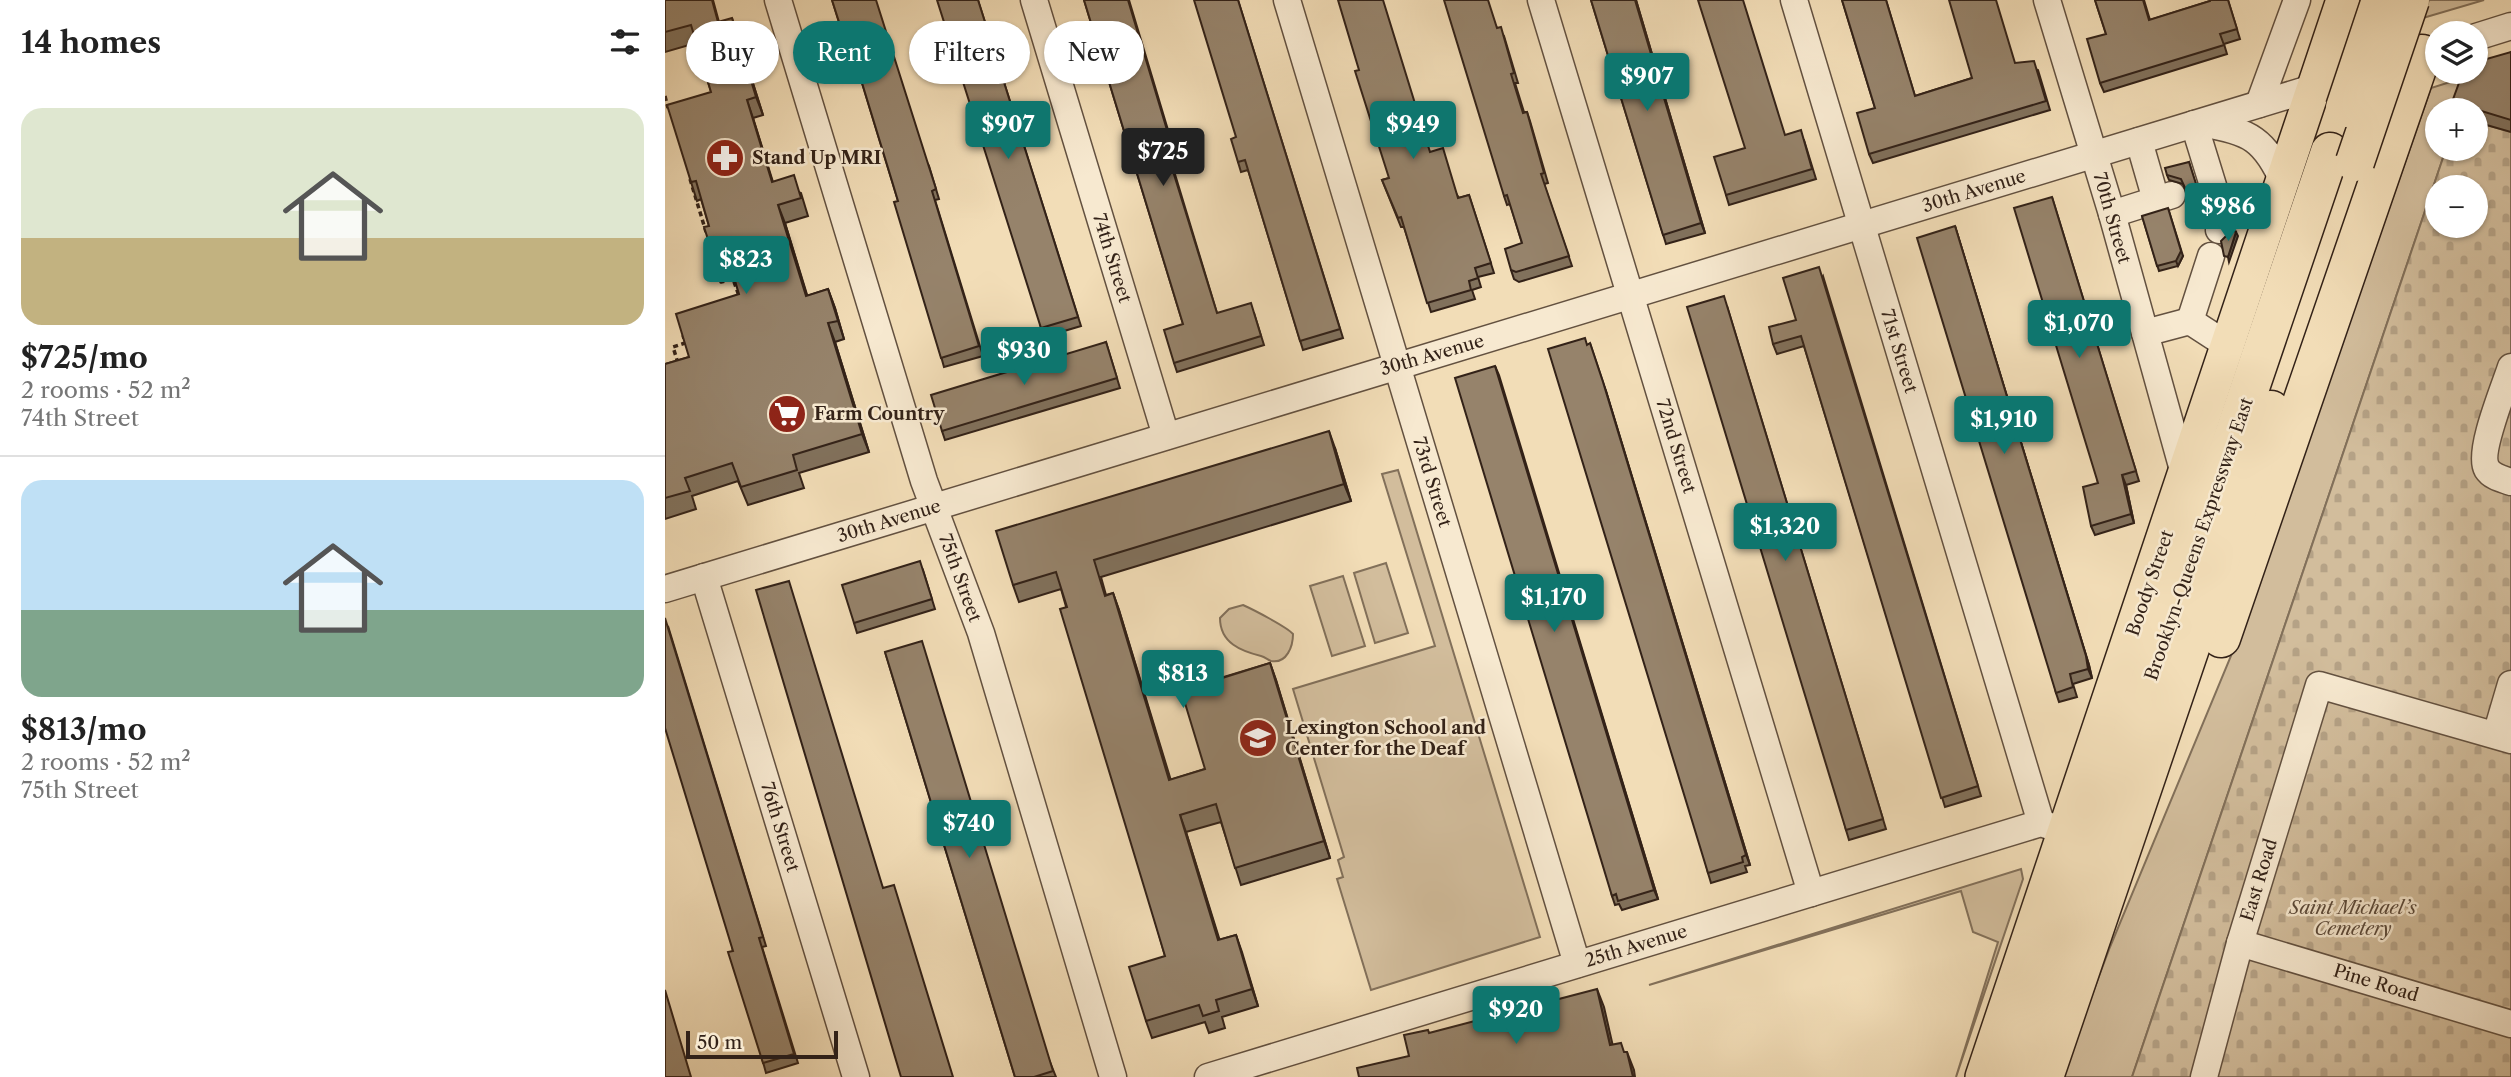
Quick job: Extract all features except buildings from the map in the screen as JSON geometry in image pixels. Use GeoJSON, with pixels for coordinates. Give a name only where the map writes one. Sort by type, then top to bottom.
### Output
{"type":"FeatureCollection","features":[{"type":"Feature","properties":{"kind":"highway","name":"Brooklyn-Queens Expressway East"},"geometry":{"type":"LineString","coordinates":[[2044,1077],[2095,932],[2342,157],[2381,0]]}},
{"type":"Feature","properties":{"kind":"highway","name":"Brooklyn-Queens Expressway East"},"geometry":{"type":"LineString","coordinates":[[2012,1077],[2342,157],[2410,0]]}},
{"type":"Feature","properties":{"kind":"highway"},"geometry":{"type":"LineString","coordinates":[[2095,932],[2155,805],[2220,642],[2425,65]]}},
{"type":"Feature","properties":{"kind":"main road","name":"Boody Street"},"geometry":{"type":"LineString","coordinates":[[1982,1077],[2052,827],[2185,477],[2343,0]]}},
{"type":"Feature","properties":{"kind":"street","name":"75th Street"},"geometry":{"type":"LineString","coordinates":[[778,0],[934,508],[981,633],[1113,1077]]}},
{"type":"Feature","properties":{"kind":"street","name":"74th Street"},"geometry":{"type":"LineString","coordinates":[[1034,0],[1166,436]]}},
{"type":"Feature","properties":{"kind":"street","name":"73rd Street"},"geometry":{"type":"LineString","coordinates":[[1287,0],[1577,964]]}},
{"type":"Feature","properties":{"kind":"street","name":"72nd Street"},"geometry":{"type":"LineString","coordinates":[[1541,0],[1811,893]]}},
{"type":"Feature","properties":{"kind":"street","name":"71st Street"},"geometry":{"type":"LineString","coordinates":[[1794,0],[2052,827]]}},
{"type":"Feature","properties":{"kind":"street","name":"70th Street"},"geometry":{"type":"LineString","coordinates":[[2047,0],[2112,214],[2185,477]]}},
{"type":"Feature","properties":{"kind":"street"},"geometry":{"type":"LineString","coordinates":[[2259,104],[2297,0]]}},
{"type":"Feature","properties":{"kind":"street"},"geometry":{"type":"LineString","coordinates":[[2488,33],[2511,26]]}},
{"type":"Feature","properties":{"kind":"street","name":"30th Avenue"},"geometry":{"type":"LineString","coordinates":[[665,589],[2425,53]]}},
{"type":"Feature","properties":{"kind":"street","name":"30th Avenue"},"geometry":{"type":"LineString","coordinates":[[2196,123],[2230,128],[2250,136],[2267,149],[2284,183]]}},
{"type":"Feature","properties":{"kind":"street"},"geometry":{"type":"LineString","coordinates":[[2196,123],[2205,185],[2221,224],[2268,232]]}},
{"type":"Feature","properties":{"kind":"street"},"geometry":{"type":"LineString","coordinates":[[2112,214],[2164,198],[2139,141]]}},
{"type":"Feature","properties":{"kind":"street"},"geometry":{"type":"LineString","coordinates":[[2190,321],[2209,263],[2250,285]]}},
{"type":"Feature","properties":{"kind":"street"},"geometry":{"type":"LineString","coordinates":[[2145,333],[2190,321],[2229,346]]}},
{"type":"Feature","properties":{"kind":"street"},"geometry":{"type":"LineString","coordinates":[[2511,367],[2484,453],[2487,468],[2497,478],[2511,482]]}},
{"type":"Feature","properties":{"kind":"street","name":"76th Street"},"geometry":{"type":"LineString","coordinates":[[704,577],[856,1077]]}},
{"type":"Feature","properties":{"kind":"street"},"geometry":{"type":"LineString","coordinates":[[2503,738],[2511,684]]}},
{"type":"Feature","properties":{"kind":"street","name":"East Road"},"geometry":{"type":"LineString","coordinates":[[2204,1077],[2240,943],[2319,685],[2503,738]]}},
{"type":"Feature","properties":{"kind":"street","name":"25th Avenue"},"geometry":{"type":"LineString","coordinates":[[1208,1077],[1811,893],[2052,827]]}},
{"type":"Feature","properties":{"kind":"street","name":"Pine Road"},"geometry":{"type":"LineString","coordinates":[[2240,943],[2511,1024]]}},
{"type":"Feature","properties":{"kind":"path"},"geometry":{"type":"LineString","coordinates":[[665,96],[669,110]]}},
{"type":"Feature","properties":{"kind":"path"},"geometry":{"type":"LineString","coordinates":[[689,176],[709,242]]}},
{"type":"Feature","properties":{"kind":"path"},"geometry":{"type":"LineString","coordinates":[[713,256],[721,282],[733,279],[741,303]]}},
{"type":"Feature","properties":{"kind":"path"},"geometry":{"type":"LineString","coordinates":[[680,369],[673,347],[685,343],[682,331]]}},
{"type":"Feature","properties":{"kind":"green space"},"geometry":{"type":"Polygon","coordinates":[[[2429,0],[2484,0],[2423,18],[2429,0]]]}},
{"type":"Feature","properties":{"kind":"green space"},"geometry":{"type":"Polygon","coordinates":[[[2444,84],[2462,84],[2460,98],[2428,98],[2431,88],[2444,84]]]}},
{"type":"Feature","properties":{"kind":"green space"},"geometry":{"type":"Polygon","coordinates":[[[2425,105],[2425,161],[2442,161],[2437,175],[2425,175],[2425,211],[2132,1077],[2061,1077],[2110,947],[2243,627],[2425,105]]]}},
{"type":"Feature","properties":{"kind":"green space","name":"Saint Michael’s Cemetery"},"geometry":{"type":"Polygon","coordinates":[[[2488,125],[2511,132],[2511,1077],[2132,1077],[2425,211],[2425,238],[2488,238],[2488,175],[2437,175],[2442,161],[2488,161],[2488,125]]]}},
{"type":"Feature","properties":{"kind":"green space"},"geometry":{"type":"Polygon","coordinates":[[[1398,470],[1540,937],[1371,990],[1337,879],[1343,877],[1338,860],[1344,857],[1293,689],[1435,646],[1382,474],[1398,470]]]}},
{"type":"Feature","properties":{"kind":"green space"},"geometry":{"type":"Polygon","coordinates":[[[1386,563],[1408,633],[1375,643],[1354,573],[1386,563]]]}},
{"type":"Feature","properties":{"kind":"green space"},"geometry":{"type":"Polygon","coordinates":[[[1343,576],[1365,646],[1332,656],[1310,586],[1343,576]]]}},
{"type":"Feature","properties":{"kind":"green space"},"geometry":{"type":"Polygon","coordinates":[[[1243,605],[1293,634],[1290,649],[1281,660],[1271,661],[1239,648],[1228,640],[1221,627],[1220,618],[1229,609],[1243,605]]]}},
{"type":"Feature","properties":{"kind":"green space"},"geometry":{"type":"Polygon","coordinates":[[[2021,869],[2023,879],[1956,1077],[1998,942],[1973,932],[1961,891],[1649,985],[2021,869]]]}},
{"type":"Feature","properties":{"kind":"place","name":"Stand Up MRI"},"geometry":{"type":"Point","coordinates":[725,158]}},
{"type":"Feature","properties":{"kind":"place","name":"Farm Country"},"geometry":{"type":"Point","coordinates":[787,414]}},
{"type":"Feature","properties":{"kind":"place","name":"Lexington School and Center for the Deaf"},"geometry":{"type":"Point","coordinates":[1258,738]}}]}
